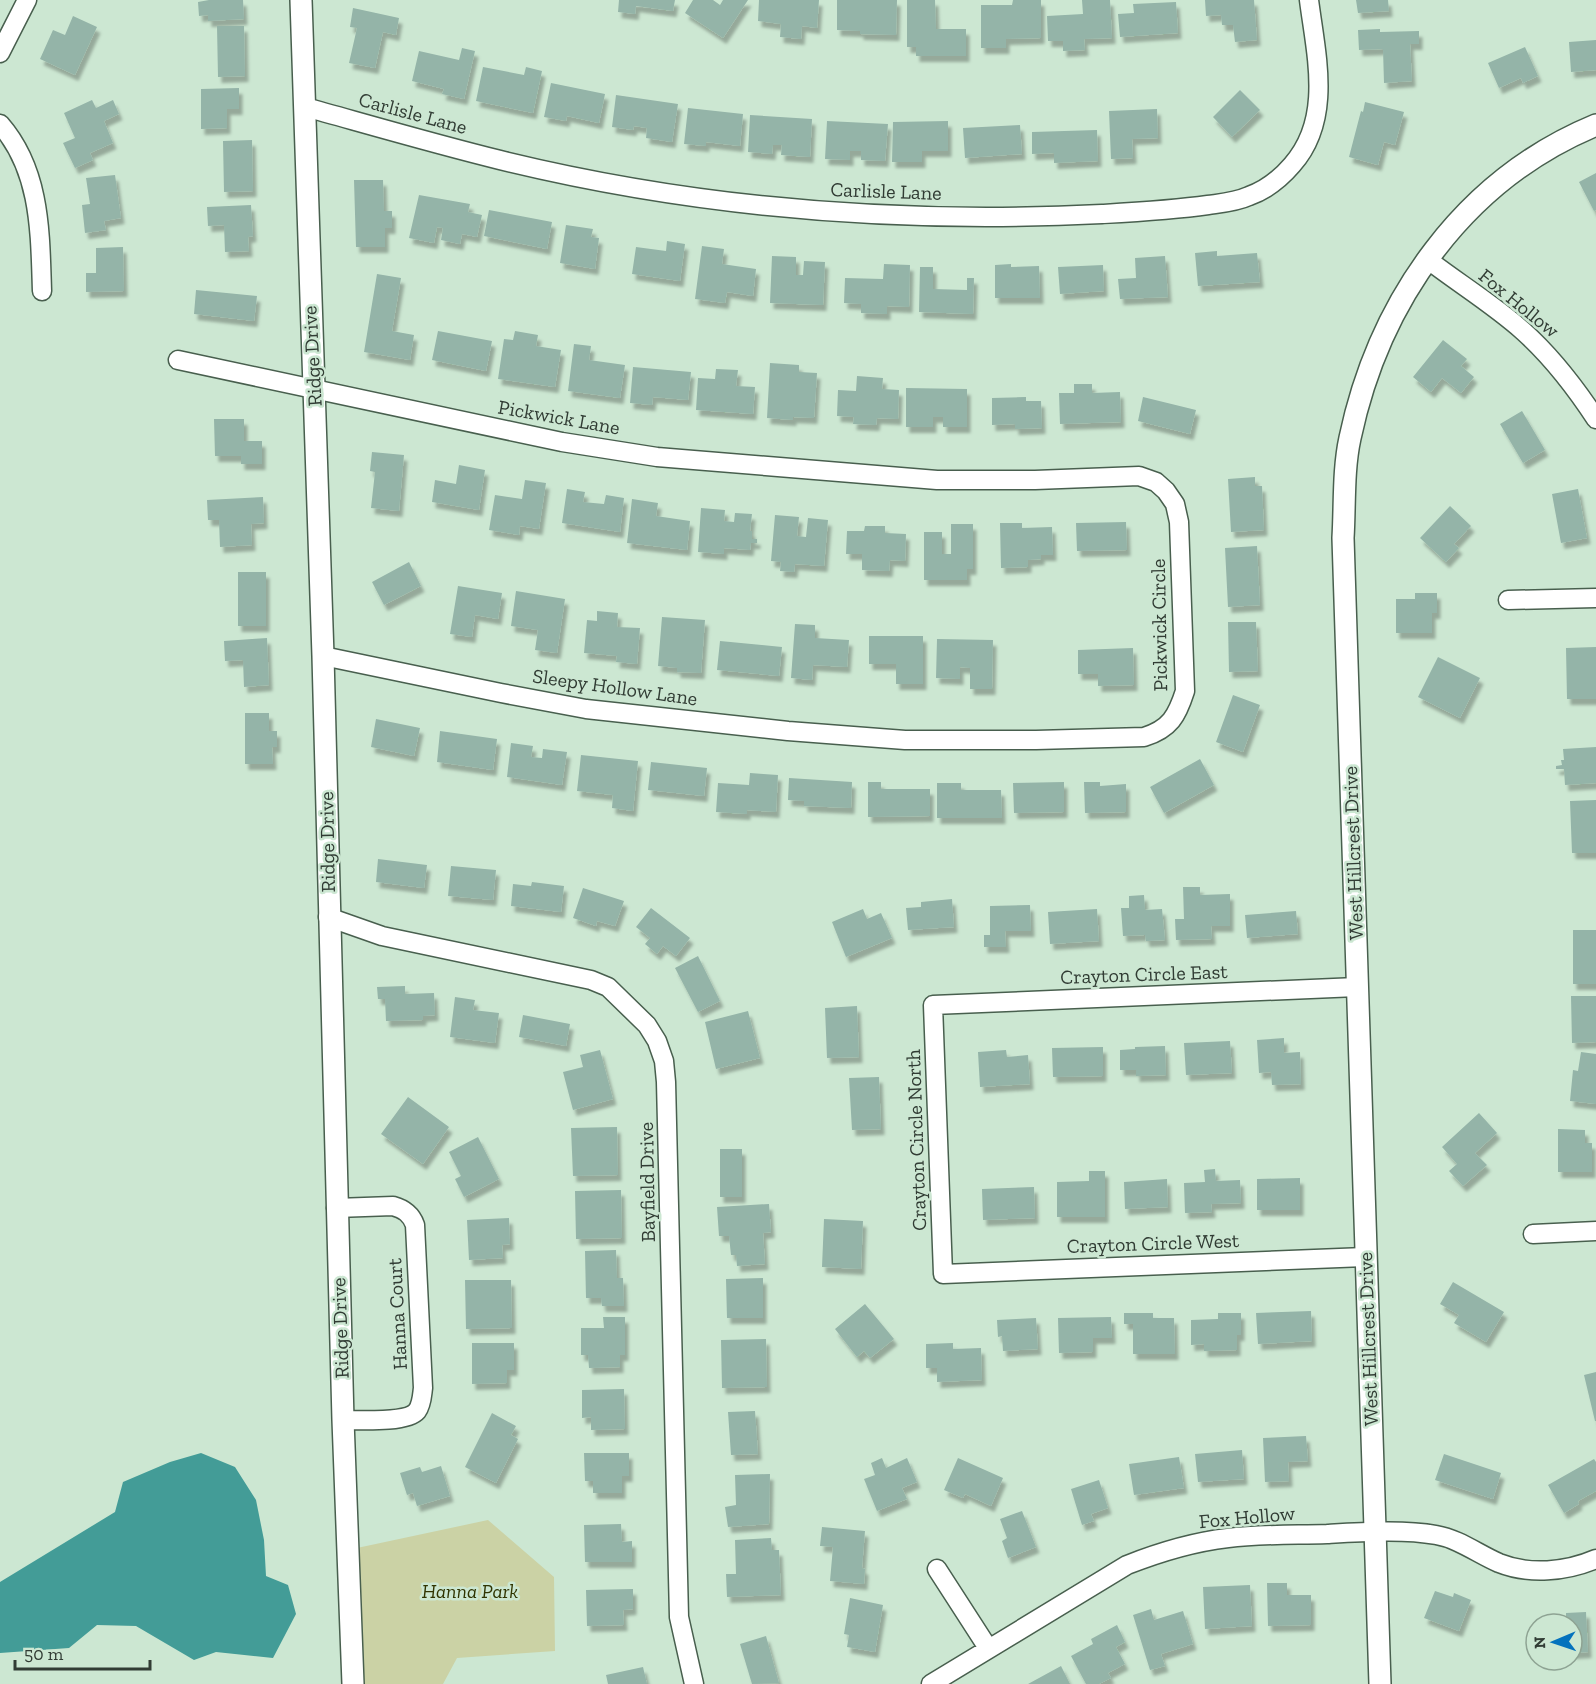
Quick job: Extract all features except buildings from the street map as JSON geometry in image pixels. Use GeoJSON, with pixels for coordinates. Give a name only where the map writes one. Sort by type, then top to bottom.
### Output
{"type":"FeatureCollection","features":[{"type":"Feature","properties":{"kind":"street"},"geometry":{"type":"LineString","coordinates":[[0,53],[27,0]]}},
{"type":"Feature","properties":{"kind":"street","name":"Ridge Drive"},"geometry":{"type":"LineString","coordinates":[[301,0],[323,656],[328,917],[336,1105],[336,1208],[353,1684]]}},
{"type":"Feature","properties":{"kind":"street","name":"Carlisle Lane"},"geometry":{"type":"LineString","coordinates":[[305,107],[500,160],[578,177],[652,190],[801,210],[1047,217],[1191,207],[1238,201],[1250,196],[1279,178],[1303,150],[1311,133],[1319,96],[1309,0]]}},
{"type":"Feature","properties":{"kind":"street"},"geometry":{"type":"LineString","coordinates":[[0,124],[21,155],[31,179],[39,219],[42,291]]}},
{"type":"Feature","properties":{"kind":"street","name":"West Hillcrest Drive"},"geometry":{"type":"LineString","coordinates":[[1380,1684],[1344,538],[1346,461],[1364,383],[1374,353],[1404,294],[1426,259],[1462,216],[1508,177],[1548,149],[1596,125]]}},
{"type":"Feature","properties":{"kind":"street","name":"Fox Hollow"},"geometry":{"type":"LineString","coordinates":[[1426,259],[1522,330],[1552,359],[1581,396],[1596,420]]}},
{"type":"Feature","properties":{"kind":"street","name":"Pickwick Lane"},"geometry":{"type":"LineString","coordinates":[[178,360],[562,442],[657,457],[937,480]]}},
{"type":"Feature","properties":{"kind":"street","name":"Pickwick Circle"},"geometry":{"type":"LineString","coordinates":[[905,740],[1144,737],[1159,733],[1172,720],[1185,691],[1179,522],[1174,504],[1166,491],[1156,482],[1139,476],[1035,480],[937,480]]}},
{"type":"Feature","properties":{"kind":"street"},"geometry":{"type":"LineString","coordinates":[[1508,600],[1596,598]]}},
{"type":"Feature","properties":{"kind":"street","name":"Sleepy Hollow Lane"},"geometry":{"type":"LineString","coordinates":[[323,656],[586,709],[777,730],[905,740]]}},
{"type":"Feature","properties":{"kind":"street","name":"Bayfield Drive"},"geometry":{"type":"LineString","coordinates":[[328,917],[382,936],[591,980],[608,987],[647,1025],[657,1041],[664,1060],[666,1082],[680,1617],[694,1684]]}},
{"type":"Feature","properties":{"kind":"street","name":"Crayton Circle East"},"geometry":{"type":"LineString","coordinates":[[933,1005],[1357,987]]}},
{"type":"Feature","properties":{"kind":"street","name":"Crayton Circle North"},"geometry":{"type":"LineString","coordinates":[[933,1005],[943,1274]]}},
{"type":"Feature","properties":{"kind":"street","name":"Hanna Court"},"geometry":{"type":"LineString","coordinates":[[336,1208],[393,1206],[402,1208],[416,1225],[423,1388],[419,1408],[412,1415],[402,1418],[343,1420]]}},
{"type":"Feature","properties":{"kind":"street"},"geometry":{"type":"LineString","coordinates":[[1533,1234],[1596,1231]]}},
{"type":"Feature","properties":{"kind":"street","name":"Crayton Circle West"},"geometry":{"type":"LineString","coordinates":[[943,1274],[1365,1257]]}},
{"type":"Feature","properties":{"kind":"street","name":"Fox Hollow"},"geometry":{"type":"LineString","coordinates":[[931,1684],[1127,1565],[1159,1552],[1198,1542],[1229,1538],[1374,1532],[1436,1535],[1462,1544],[1500,1563],[1521,1569],[1546,1571],[1568,1568],[1596,1559]]}},
{"type":"Feature","properties":{"kind":"street"},"geometry":{"type":"LineString","coordinates":[[937,1569],[988,1648]]}},
{"type":"Feature","properties":{"kind":"green space","name":"Hanna Park"},"geometry":{"type":"Polygon","coordinates":[[[488,1520],[554,1577],[555,1651],[457,1658],[443,1684],[362,1684],[357,1548],[488,1520]]]}},
{"type":"Feature","properties":{"kind":"water"},"geometry":{"type":"Polygon","coordinates":[[[201,1453],[235,1467],[256,1500],[264,1540],[266,1576],[288,1585],[296,1614],[273,1658],[216,1652],[194,1660],[136,1626],[97,1625],[69,1648],[0,1653],[0,1582],[115,1512],[123,1482],[170,1462],[201,1453]]]}}]}
